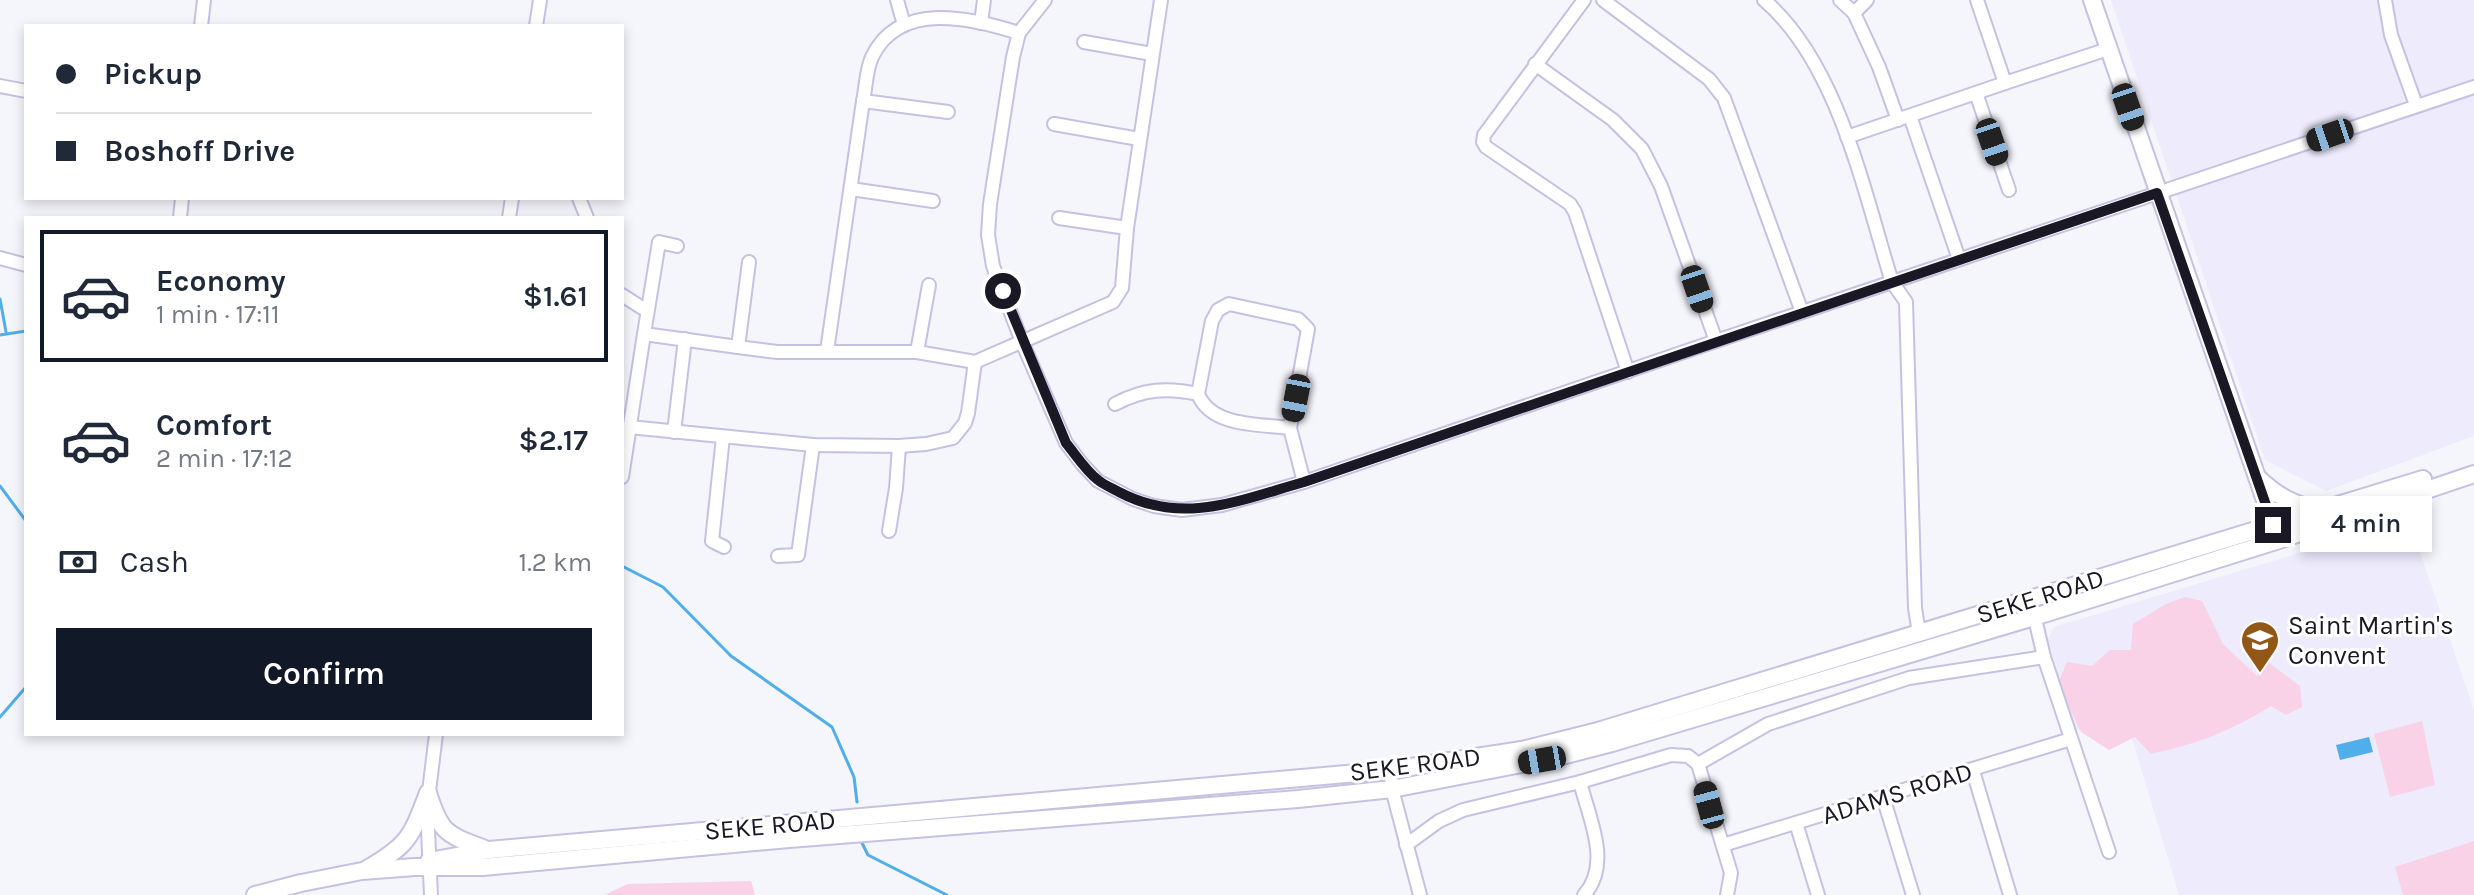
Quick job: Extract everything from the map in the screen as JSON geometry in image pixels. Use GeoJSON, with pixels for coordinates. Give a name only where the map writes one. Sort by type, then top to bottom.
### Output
{"type":"FeatureCollection","features":[{"type":"Feature","properties":{"kind":"main road"},"geometry":{"type":"LineString","coordinates":[[2092,0],[2276,533]]}},
{"type":"Feature","properties":{"kind":"main road","name":"SEKE ROAD"},"geometry":{"type":"LineString","coordinates":[[425,866],[489,850],[1391,770],[1522,750],[1598,731],[2238,536],[2276,533],[2322,511],[2474,462]]}},
{"type":"Feature","properties":{"kind":"main road"},"geometry":{"type":"LineString","coordinates":[[2254,474],[2278,496],[2302,507],[2322,511]]}},
{"type":"Feature","properties":{"kind":"main road","name":"SEKE ROAD"},"geometry":{"type":"LineString","coordinates":[[255,895],[362,871],[1298,799],[1392,789],[1599,746],[2034,617],[2276,533],[2474,474]]}},
{"type":"Feature","properties":{"kind":"main road"},"geometry":{"type":"LineString","coordinates":[[2238,536],[2255,515],[2260,491]]}},
{"type":"Feature","properties":{"kind":"main road"},"geometry":{"type":"LineString","coordinates":[[428,793],[436,819],[445,831],[489,850]]}},
{"type":"Feature","properties":{"kind":"main road"},"geometry":{"type":"LineString","coordinates":[[362,871],[404,844],[412,833],[428,793]]}},
{"type":"Feature","properties":{"kind":"street"},"geometry":{"type":"LineString","coordinates":[[201,24],[204,0]]}},
{"type":"Feature","properties":{"kind":"street"},"geometry":{"type":"LineString","coordinates":[[536,24],[540,0]]}},
{"type":"Feature","properties":{"kind":"street"},"geometry":{"type":"LineString","coordinates":[[897,0],[904,25]]}},
{"type":"Feature","properties":{"kind":"street"},"geometry":{"type":"LineString","coordinates":[[981,23],[984,0]]}},
{"type":"Feature","properties":{"kind":"street"},"geometry":{"type":"LineString","coordinates":[[1045,0],[1019,33],[1013,57],[988,235],[993,266],[1066,443],[1098,481],[1154,506],[1198,509],[1304,482],[2474,87]]}},
{"type":"Feature","properties":{"kind":"street"},"geometry":{"type":"LineString","coordinates":[[644,334],[777,352],[917,352],[975,362],[1105,307],[1118,297],[1122,288],[1139,139],[1161,0]]}},
{"type":"Feature","properties":{"kind":"street"},"geometry":{"type":"LineString","coordinates":[[1584,0],[1484,135],[1483,142],[1570,204],[1628,372]]}},
{"type":"Feature","properties":{"kind":"street"},"geometry":{"type":"LineString","coordinates":[[1603,0],[1709,79],[1724,98],[1802,312]]}},
{"type":"Feature","properties":{"kind":"street"},"geometry":{"type":"LineString","coordinates":[[1764,0],[1789,22],[1813,57],[1847,137],[1892,282],[1906,302],[1919,633]]}},
{"type":"Feature","properties":{"kind":"street"},"geometry":{"type":"LineString","coordinates":[[1840,0],[1854,13],[1904,118],[1959,259]]}},
{"type":"Feature","properties":{"kind":"street"},"geometry":{"type":"LineString","coordinates":[[1854,13],[1867,0]]}},
{"type":"Feature","properties":{"kind":"street"},"geometry":{"type":"LineString","coordinates":[[1977,0],[2005,83]]}},
{"type":"Feature","properties":{"kind":"street"},"geometry":{"type":"LineString","coordinates":[[2385,0],[2391,35],[2416,105]]}},
{"type":"Feature","properties":{"kind":"street"},"geometry":{"type":"LineString","coordinates":[[827,351],[871,61],[884,40],[904,25],[929,18],[981,23],[1019,33]]}},
{"type":"Feature","properties":{"kind":"street"},"geometry":{"type":"LineString","coordinates":[[1084,42],[1152,54]]}},
{"type":"Feature","properties":{"kind":"street"},"geometry":{"type":"LineString","coordinates":[[1847,137],[2108,49]]}},
{"type":"Feature","properties":{"kind":"street"},"geometry":{"type":"LineString","coordinates":[[1535,64],[1613,120],[1642,149],[1661,186],[1716,341]]}},
{"type":"Feature","properties":{"kind":"street"},"geometry":{"type":"LineString","coordinates":[[0,86],[24,91]]}},
{"type":"Feature","properties":{"kind":"street"},"geometry":{"type":"LineString","coordinates":[[1976,93],[2009,190]]}},
{"type":"Feature","properties":{"kind":"street"},"geometry":{"type":"LineString","coordinates":[[863,101],[948,112]]}},
{"type":"Feature","properties":{"kind":"street"},"geometry":{"type":"LineString","coordinates":[[1054,124],[1139,139]]}},
{"type":"Feature","properties":{"kind":"street"},"geometry":{"type":"LineString","coordinates":[[851,189],[933,201]]}},
{"type":"Feature","properties":{"kind":"street"},"geometry":{"type":"LineString","coordinates":[[1059,218],[1127,228]]}},
{"type":"Feature","properties":{"kind":"street"},"geometry":{"type":"LineString","coordinates":[[624,463],[659,242],[677,246]]}},
{"type":"Feature","properties":{"kind":"street"},"geometry":{"type":"LineString","coordinates":[[0,258],[24,264]]}},
{"type":"Feature","properties":{"kind":"street"},"geometry":{"type":"LineString","coordinates":[[738,347],[749,262]]}},
{"type":"Feature","properties":{"kind":"street"},"geometry":{"type":"LineString","coordinates":[[917,352],[929,285]]}},
{"type":"Feature","properties":{"kind":"street"},"geometry":{"type":"LineString","coordinates":[[624,296],[647,311]]}},
{"type":"Feature","properties":{"kind":"street"},"geometry":{"type":"LineString","coordinates":[[1198,394],[1212,321],[1222,307],[1229,304],[1298,319],[1308,329],[1308,336],[1290,428],[1304,482]]}},
{"type":"Feature","properties":{"kind":"street"},"geometry":{"type":"LineString","coordinates":[[674,432],[685,339]]}},
{"type":"Feature","properties":{"kind":"street"},"geometry":{"type":"LineString","coordinates":[[629,427],[813,445],[899,446],[953,438],[965,423],[968,413],[975,362]]}},
{"type":"Feature","properties":{"kind":"street"},"geometry":{"type":"LineString","coordinates":[[1115,404],[1137,392],[1179,390],[1198,394],[1210,412],[1222,418],[1290,428]]}},
{"type":"Feature","properties":{"kind":"street"},"geometry":{"type":"LineString","coordinates":[[723,437],[712,541],[724,547]]}},
{"type":"Feature","properties":{"kind":"street"},"geometry":{"type":"LineString","coordinates":[[778,556],[798,555],[813,445]]}},
{"type":"Feature","properties":{"kind":"street"},"geometry":{"type":"LineString","coordinates":[[889,531],[899,446]]}},
{"type":"Feature","properties":{"kind":"street"},"geometry":{"type":"LineString","coordinates":[[2031,599],[2044,657],[2109,852]]}},
{"type":"Feature","properties":{"kind":"street"},"geometry":{"type":"LineString","coordinates":[[1698,764],[1768,724],[1909,678],[2044,657]]}},
{"type":"Feature","properties":{"kind":"street"},"geometry":{"type":"LineString","coordinates":[[431,895],[425,866],[428,793],[436,736]]}},
{"type":"Feature","properties":{"kind":"street","name":"ADAMS ROAD"},"geometry":{"type":"LineString","coordinates":[[1723,845],[2071,739]]}},
{"type":"Feature","properties":{"kind":"street"},"geometry":{"type":"LineString","coordinates":[[1406,845],[1450,814],[1580,782],[1671,755],[1688,756],[1698,764],[1723,845],[1731,878],[1727,895]]}},
{"type":"Feature","properties":{"kind":"street"},"geometry":{"type":"LineString","coordinates":[[1391,770],[1392,789],[1420,895]]}},
{"type":"Feature","properties":{"kind":"street"},"geometry":{"type":"LineString","coordinates":[[1973,771],[2010,895]]}},
{"type":"Feature","properties":{"kind":"street"},"geometry":{"type":"LineString","coordinates":[[1580,782],[1599,855],[1595,881],[1584,895]]}},
{"type":"Feature","properties":{"kind":"street"},"geometry":{"type":"LineString","coordinates":[[1883,797],[1913,895]]}},
{"type":"Feature","properties":{"kind":"street"},"geometry":{"type":"LineString","coordinates":[[1796,823],[1818,895]]}},
{"type":"Feature","properties":{"kind":"shaded area"},"geometry":{"type":"Polygon","coordinates":[[[2111,0],[2474,0],[2474,436],[2326,491],[2265,460],[2111,0]]]}},
{"type":"Feature","properties":{"kind":"shaded area","name":"Saint Martin's Convent"},"geometry":{"type":"Polygon","coordinates":[[[2409,520],[2474,710],[2474,895],[2179,895],[2128,725],[2074,731],[2048,639],[2054,627],[2409,520]]]}},
{"type":"Feature","properties":{"kind":"shaded area"},"geometry":{"type":"Polygon","coordinates":[[[2185,597],[2202,601],[2223,644],[2257,676],[2268,662],[2300,686],[2302,707],[2286,715],[2271,706],[2213,736],[2151,754],[2135,737],[2109,750],[2081,732],[2058,684],[2067,662],[2092,666],[2110,650],[2131,650],[2133,624],[2166,604],[2185,597]]]}},
{"type":"Feature","properties":{"kind":"shaded area"},"geometry":{"type":"Polygon","coordinates":[[[2422,721],[2435,785],[2390,797],[2374,734],[2422,721]]]}},
{"type":"Feature","properties":{"kind":"shaded area"},"geometry":{"type":"Polygon","coordinates":[[[2474,841],[2474,895],[2403,895],[2395,867],[2474,841]]]}},
{"type":"Feature","properties":{"kind":"shaded area"},"geometry":{"type":"Polygon","coordinates":[[[751,881],[755,895],[604,895],[628,884],[751,881]]]}},
{"type":"Feature","properties":{"kind":"water"},"geometry":{"type":"Polygon","coordinates":[[[2369,737],[2373,752],[2340,760],[2336,745],[2369,737]]]}},
{"type":"Feature","properties":{"kind":"waterway"},"geometry":{"type":"LineString","coordinates":[[0,299],[6,332]]}},
{"type":"Feature","properties":{"kind":"waterway"},"geometry":{"type":"LineString","coordinates":[[0,335],[24,331]]}},
{"type":"Feature","properties":{"kind":"waterway"},"geometry":{"type":"LineString","coordinates":[[0,486],[24,518]]}},
{"type":"Feature","properties":{"kind":"waterway"},"geometry":{"type":"LineString","coordinates":[[624,567],[663,587],[731,656],[832,727],[854,777],[857,802]]}},
{"type":"Feature","properties":{"kind":"waterway"},"geometry":{"type":"LineString","coordinates":[[0,717],[24,689]]}},
{"type":"Feature","properties":{"kind":"waterway"},"geometry":{"type":"LineString","coordinates":[[862,843],[868,855],[947,895]]}},
{"type":"Feature","properties":{"kind":"place","name":"Saint Martin's Convent"},"geometry":{"type":"Point","coordinates":[2260,674]}},
{"type":"Feature","properties":{"kind":"route"},"geometry":{"type":"LineString","coordinates":[[1003,291],[1066,443],[1082,464],[1098,481],[1133,499],[1154,506],[1198,509],[1304,482],[2157,193],[2273,525]]}}]}
